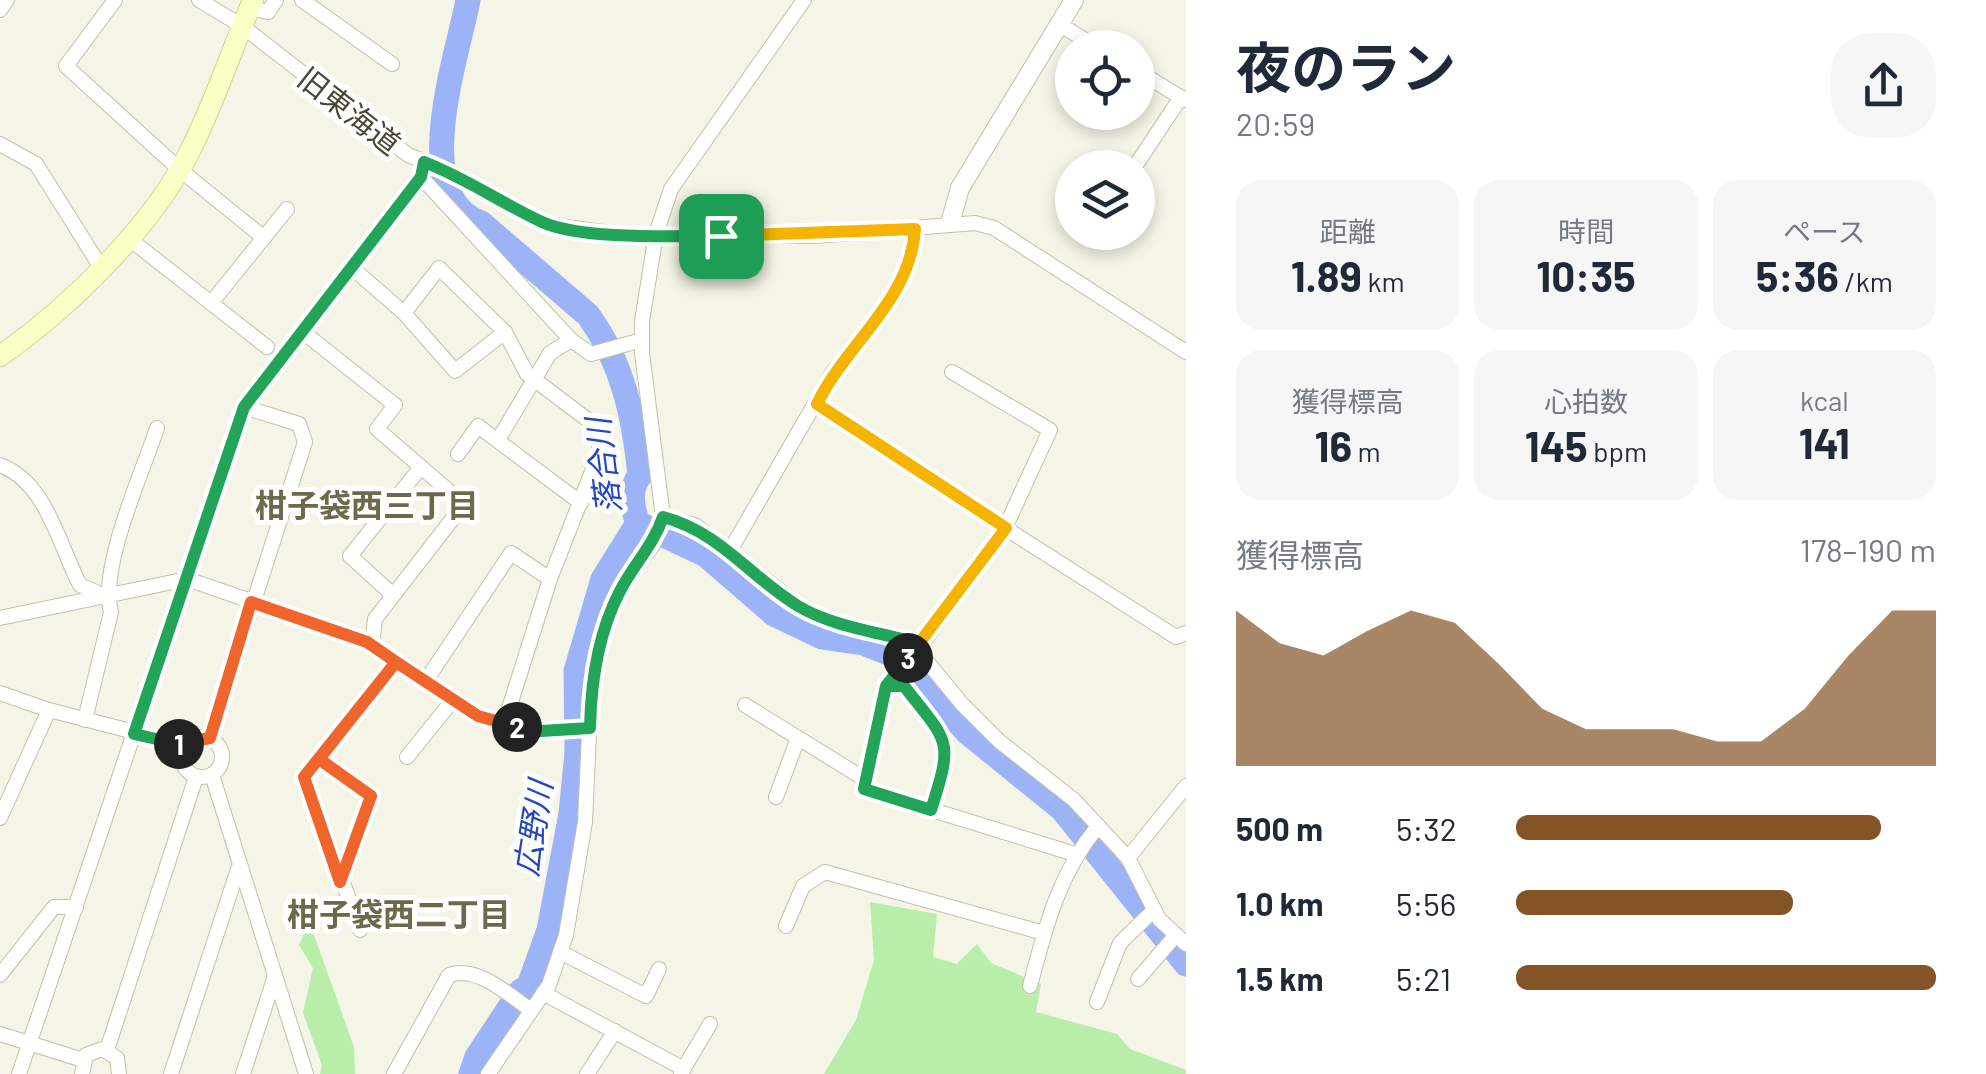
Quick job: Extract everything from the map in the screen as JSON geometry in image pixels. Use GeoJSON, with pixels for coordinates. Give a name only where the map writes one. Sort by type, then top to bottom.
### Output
{"type":"FeatureCollection","features":[{"type":"Feature","properties":{"kind":"main road"},"geometry":{"type":"LineString","coordinates":[[0,356],[42,327],[127,237],[179,170],[249,12]]}},
{"type":"Feature","properties":{"kind":"street"},"geometry":{"type":"LineString","coordinates":[[0,10],[8,0]]}},
{"type":"Feature","properties":{"kind":"street"},"geometry":{"type":"LineString","coordinates":[[115,0],[66,66],[179,170],[264,238]]}},
{"type":"Feature","properties":{"kind":"street","name":"旧東海道"},"geometry":{"type":"LineString","coordinates":[[198,0],[249,12],[382,137],[425,168],[454,172],[546,224],[623,235],[815,236],[950,223],[994,228],[1186,352]]}},
{"type":"Feature","properties":{"kind":"street"},"geometry":{"type":"LineString","coordinates":[[249,12],[268,12],[276,0]]}},
{"type":"Feature","properties":{"kind":"street"},"geometry":{"type":"LineString","coordinates":[[302,0],[392,64]]}},
{"type":"Feature","properties":{"kind":"street"},"geometry":{"type":"LineString","coordinates":[[488,1074],[543,993],[560,952],[585,822],[600,641],[620,590],[653,545],[663,517],[642,340],[656,234],[671,189],[804,0]]}},
{"type":"Feature","properties":{"kind":"street"},"geometry":{"type":"LineString","coordinates":[[950,223],[960,188],[1074,0]]}},
{"type":"Feature","properties":{"kind":"street"},"geometry":{"type":"LineString","coordinates":[[1059,24],[1069,30]]}},
{"type":"Feature","properties":{"kind":"street"},"geometry":{"type":"LineString","coordinates":[[1147,150],[1183,99],[1155,82]]}},
{"type":"Feature","properties":{"kind":"street"},"geometry":{"type":"LineString","coordinates":[[0,144],[36,164],[100,266]]}},
{"type":"Feature","properties":{"kind":"street"},"geometry":{"type":"LineString","coordinates":[[19,1074],[244,407],[425,168],[571,340],[592,354],[642,340]]}},
{"type":"Feature","properties":{"kind":"street"},"geometry":{"type":"LineString","coordinates":[[211,304],[288,209]]}},
{"type":"Feature","properties":{"kind":"street"},"geometry":{"type":"LineString","coordinates":[[730,549],[832,372],[879,318],[910,262],[915,229]]}},
{"type":"Feature","properties":{"kind":"street"},"geometry":{"type":"LineString","coordinates":[[127,237],[266,347]]}},
{"type":"Feature","properties":{"kind":"street"},"geometry":{"type":"LineString","coordinates":[[351,267],[404,313],[455,371],[505,332]]}},
{"type":"Feature","properties":{"kind":"street"},"geometry":{"type":"LineString","coordinates":[[404,313],[439,268],[505,332],[532,377],[596,426],[600,451],[550,578],[504,724]]}},
{"type":"Feature","properties":{"kind":"street"},"geometry":{"type":"LineString","coordinates":[[302,332],[394,405],[377,429],[464,504],[375,619],[372,645]]}},
{"type":"Feature","properties":{"kind":"street"},"geometry":{"type":"LineString","coordinates":[[498,440],[532,377],[550,353],[571,340]]}},
{"type":"Feature","properties":{"kind":"street"},"geometry":{"type":"LineString","coordinates":[[952,372],[1050,430],[1006,528],[886,686],[864,789],[1075,854]]}},
{"type":"Feature","properties":{"kind":"street"},"geometry":{"type":"LineString","coordinates":[[817,404],[1143,620],[1176,638],[1186,633]]}},
{"type":"Feature","properties":{"kind":"street"},"geometry":{"type":"LineString","coordinates":[[210,738],[305,442],[299,424],[244,407]]}},
{"type":"Feature","properties":{"kind":"street"},"geometry":{"type":"LineString","coordinates":[[458,454],[478,426],[581,502]]}},
{"type":"Feature","properties":{"kind":"street"},"geometry":{"type":"LineString","coordinates":[[85,720],[111,612],[107,598],[157,428]]}},
{"type":"Feature","properties":{"kind":"street"},"geometry":{"type":"LineString","coordinates":[[0,465],[22,474],[50,516],[80,585],[107,598]]}},
{"type":"Feature","properties":{"kind":"street"},"geometry":{"type":"LineString","coordinates":[[393,595],[350,556],[421,467]]}},
{"type":"Feature","properties":{"kind":"street"},"geometry":{"type":"LineString","coordinates":[[663,517],[695,525],[730,549],[746,569],[801,608],[836,624],[910,641],[999,741],[1074,800],[1128,858],[1149,915],[1177,941],[1138,979]]}},
{"type":"Feature","properties":{"kind":"street"},"geometry":{"type":"LineString","coordinates":[[425,682],[511,553],[550,578]]}},
{"type":"Feature","properties":{"kind":"street"},"geometry":{"type":"LineString","coordinates":[[0,618],[187,579],[372,645],[453,700],[504,724],[541,731],[590,728]]}},
{"type":"Feature","properties":{"kind":"street"},"geometry":{"type":"LineString","coordinates":[[360,930],[304,777],[396,662]]}},
{"type":"Feature","properties":{"kind":"street"},"geometry":{"type":"LineString","coordinates":[[886,686],[904,686],[946,740],[947,761],[931,810]]}},
{"type":"Feature","properties":{"kind":"street"},"geometry":{"type":"LineString","coordinates":[[0,693],[134,734],[185,745]]}},
{"type":"Feature","properties":{"kind":"street"},"geometry":{"type":"LineString","coordinates":[[408,757],[453,700]]}},
{"type":"Feature","properties":{"kind":"street"},"geometry":{"type":"LineString","coordinates":[[745,705],[866,780]]}},
{"type":"Feature","properties":{"kind":"street"},"geometry":{"type":"LineString","coordinates":[[0,818],[50,710]]}},
{"type":"Feature","properties":{"kind":"street"},"geometry":{"type":"LineString","coordinates":[[196,777],[182,764],[185,745],[196,737],[210,738],[220,747],[222,759],[212,775],[238,868],[306,1074]]}},
{"type":"Feature","properties":{"kind":"street"},"geometry":{"type":"LineString","coordinates":[[776,797],[798,738]]}},
{"type":"Feature","properties":{"kind":"street"},"geometry":{"type":"LineString","coordinates":[[319,759],[371,796],[340,882]]}},
{"type":"Feature","properties":{"kind":"street"},"geometry":{"type":"LineString","coordinates":[[196,777],[212,775]]}},
{"type":"Feature","properties":{"kind":"street"},"geometry":{"type":"LineString","coordinates":[[107,1050],[196,777]]}},
{"type":"Feature","properties":{"kind":"street"},"geometry":{"type":"LineString","coordinates":[[1128,858],[1186,786]]}},
{"type":"Feature","properties":{"kind":"street"},"geometry":{"type":"LineString","coordinates":[[1030,986],[1055,894],[1075,854],[1098,826]]}},
{"type":"Feature","properties":{"kind":"street"},"geometry":{"type":"LineString","coordinates":[[171,1074],[238,868]]}},
{"type":"Feature","properties":{"kind":"street"},"geometry":{"type":"LineString","coordinates":[[786,926],[803,886],[825,872],[1044,933]]}},
{"type":"Feature","properties":{"kind":"street"},"geometry":{"type":"LineString","coordinates":[[0,974],[54,907],[76,907]]}},
{"type":"Feature","properties":{"kind":"street"},"geometry":{"type":"LineString","coordinates":[[1097,1002],[1120,944],[1149,915]]}},
{"type":"Feature","properties":{"kind":"street"},"geometry":{"type":"LineString","coordinates":[[560,952],[646,996],[659,969]]}},
{"type":"Feature","properties":{"kind":"street"},"geometry":{"type":"LineString","coordinates":[[394,1074],[449,975],[460,971],[484,979],[532,1010]]}},
{"type":"Feature","properties":{"kind":"street"},"geometry":{"type":"LineString","coordinates":[[243,1074],[275,976]]}},
{"type":"Feature","properties":{"kind":"street"},"geometry":{"type":"LineString","coordinates":[[543,993],[683,1071],[710,1024]]}},
{"type":"Feature","properties":{"kind":"street"},"geometry":{"type":"LineString","coordinates":[[587,1074],[615,1031]]}},
{"type":"Feature","properties":{"kind":"street"},"geometry":{"type":"LineString","coordinates":[[0,1034],[82,1067],[96,1049],[107,1050],[117,1058],[119,1074]]}},
{"type":"Feature","properties":{"kind":"green space"},"geometry":{"type":"Polygon","coordinates":[[[870,902],[937,914],[933,957],[957,964],[977,944],[991,963],[1041,984],[1036,1012],[1117,1034],[1130,1049],[1186,1070],[1186,1074],[824,1074],[856,1020],[874,960],[870,902]]]}},
{"type":"Feature","properties":{"kind":"green space"},"geometry":{"type":"Polygon","coordinates":[[[309,921],[354,1047],[355,1074],[320,1074],[322,1065],[303,1013],[313,968],[299,945],[309,921]]]}},
{"type":"Feature","properties":{"kind":"waterway","name":"落合川"},"geometry":{"type":"LineString","coordinates":[[468,0],[443,123],[446,185],[459,208],[588,315],[600,333],[618,371],[630,412],[640,475],[633,499],[638,523],[706,555],[774,614],[822,637],[863,643],[903,659],[967,732],[1062,809],[1186,964]]}},
{"type":"Feature","properties":{"kind":"waterway","name":"広野川"},"geometry":{"type":"LineString","coordinates":[[471,1074],[477,1057],[520,992],[529,986],[549,930],[571,814],[577,753],[576,671],[603,579],[638,523]]}},
{"type":"Feature","properties":{"kind":"district","name":"柑子袋西三丁目"},"geometry":{"type":"Point","coordinates":[367,504]}},
{"type":"Feature","properties":{"kind":"district","name":"柑子袋西二丁目"},"geometry":{"type":"Point","coordinates":[399,913]}},
{"type":"Feature","properties":{"kind":"route"},"geometry":{"type":"LineString","coordinates":[[721,236],[623,235],[546,224],[454,172],[424,162],[421,177],[244,407],[134,734],[185,745],[196,737],[210,738],[251,602],[367,642],[396,662],[304,777],[340,882],[371,796],[319,759],[396,662],[478,716],[541,731],[590,728],[591,690],[600,641],[620,590],[653,545],[663,517],[695,525],[730,549],[746,569],[801,608],[836,624],[910,641],[916,648],[886,686],[904,686],[946,740],[947,761],[931,810],[864,789],[886,686],[928,637],[1006,528],[817,404],[832,372],[874,328],[910,262],[915,229],[815,236],[721,236]]}}]}
